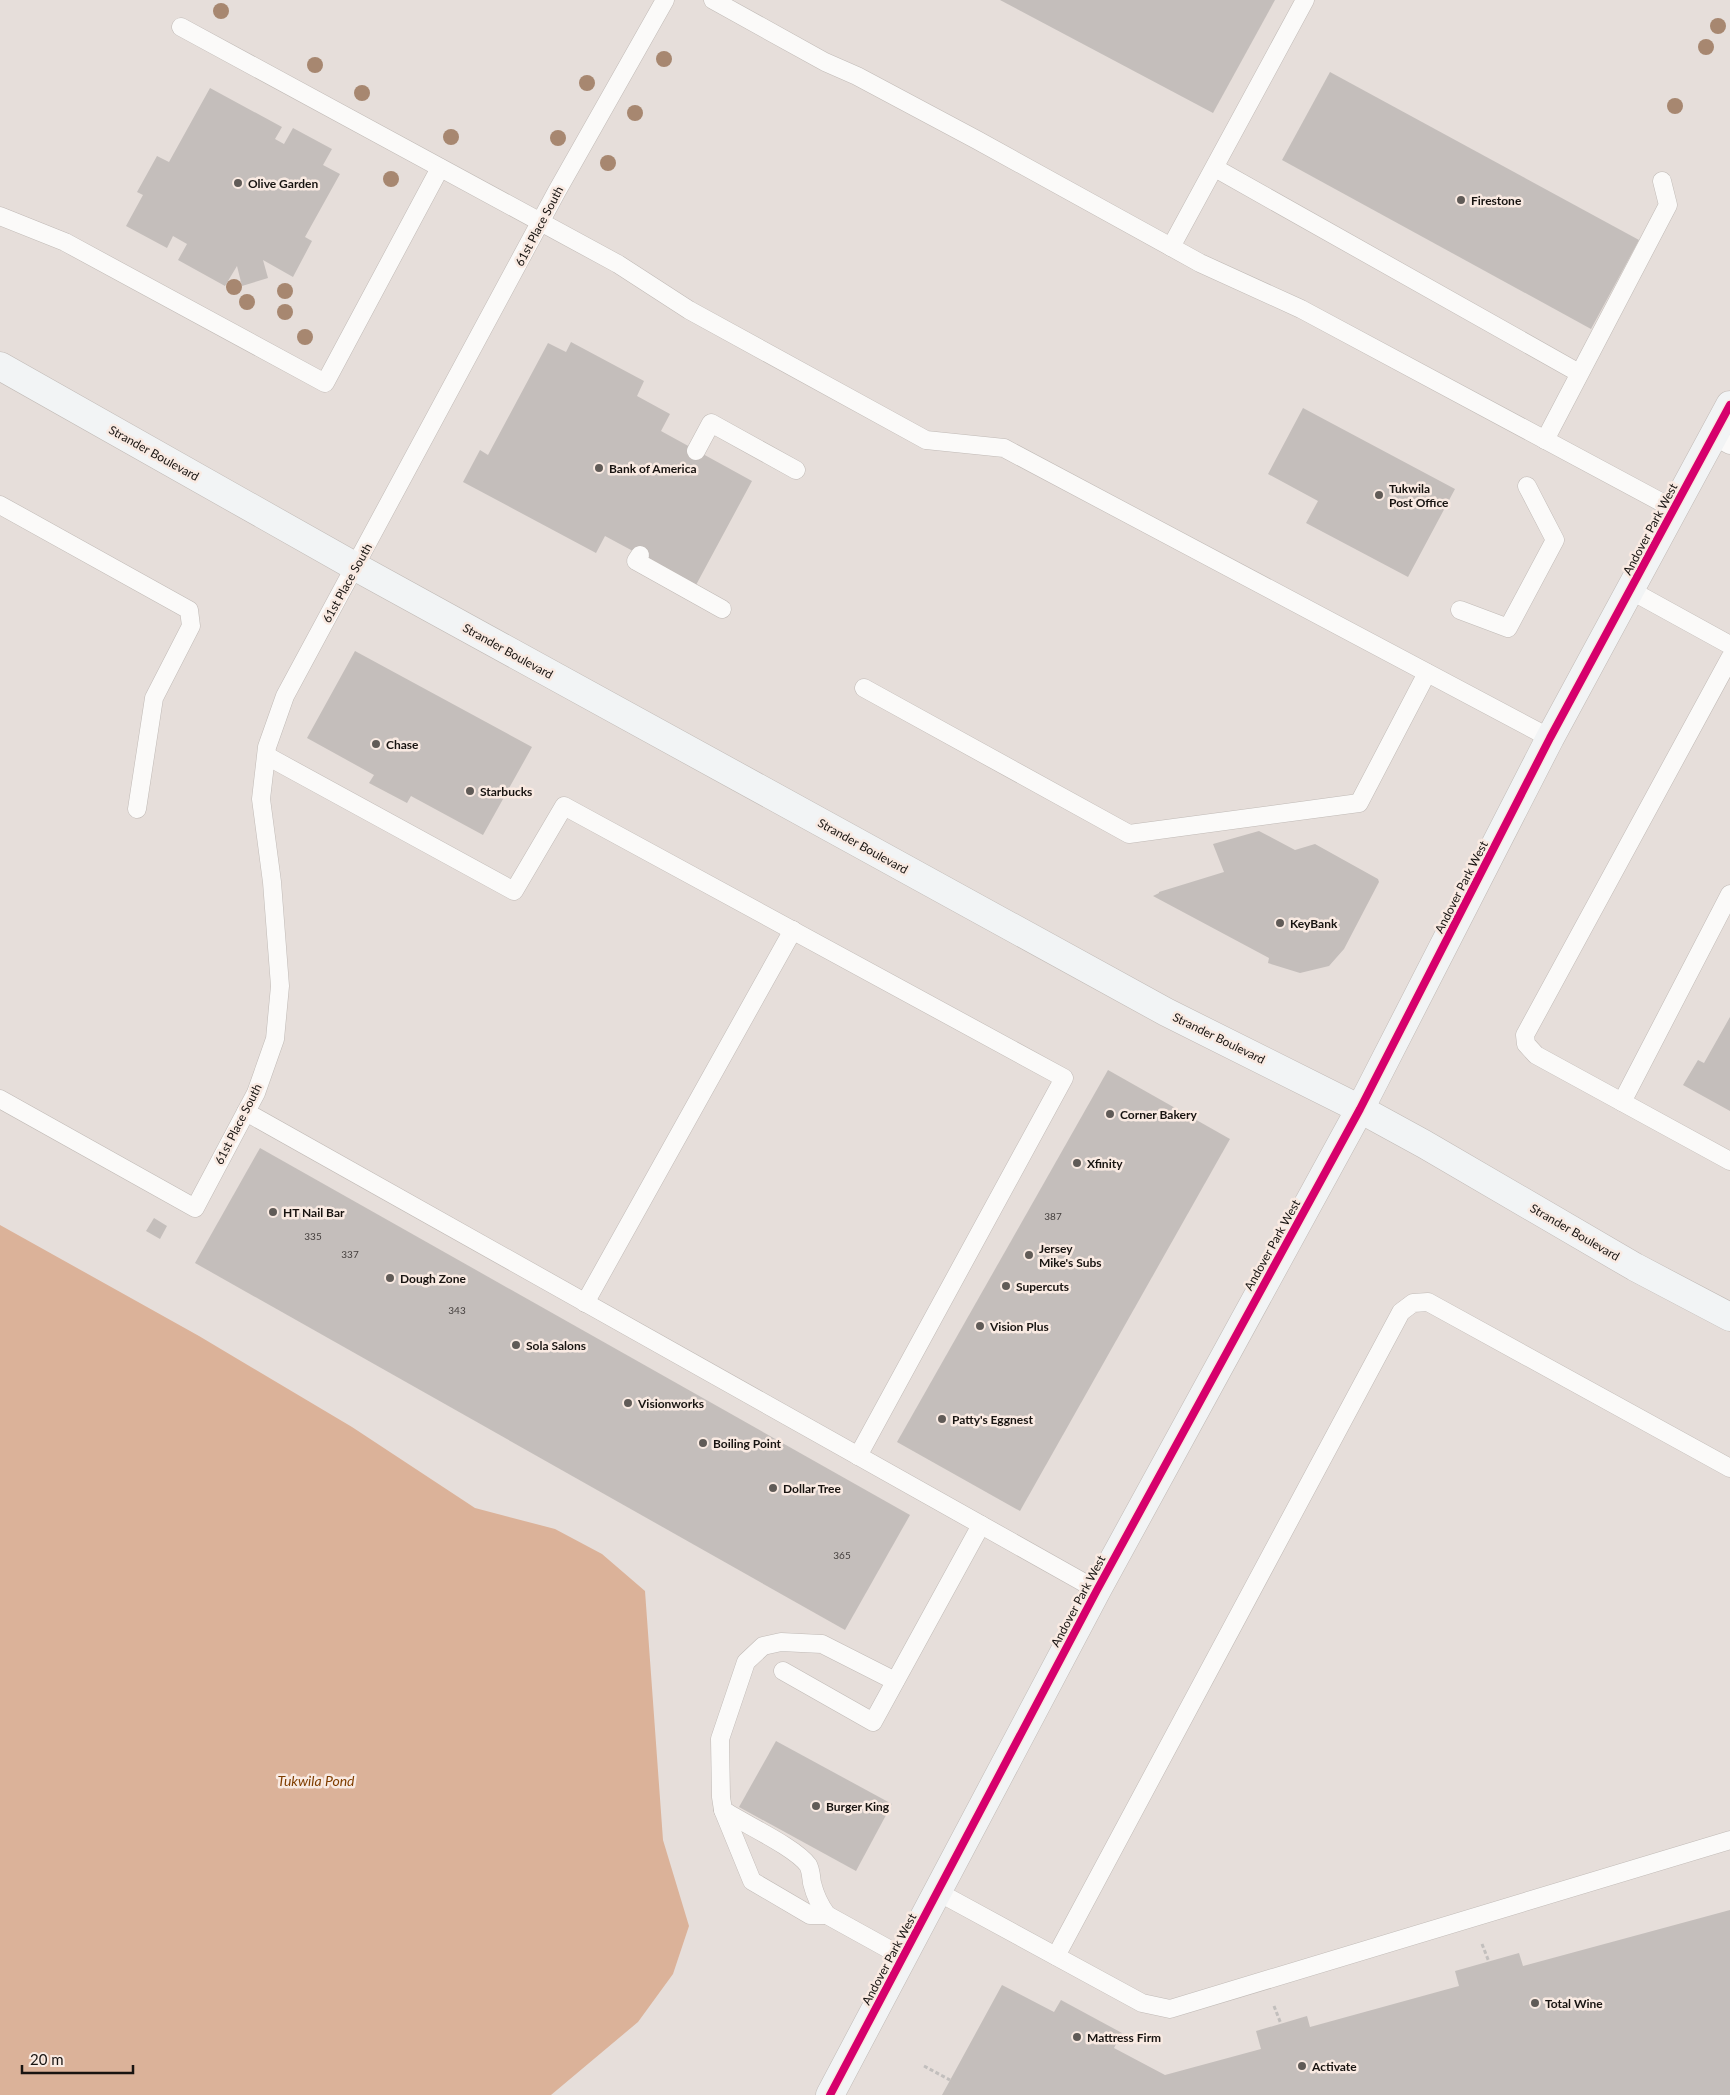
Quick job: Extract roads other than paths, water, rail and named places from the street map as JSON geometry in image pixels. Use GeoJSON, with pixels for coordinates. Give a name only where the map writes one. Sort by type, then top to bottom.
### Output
{"type":"FeatureCollection","features":[{"type":"Feature","properties":{"kind":"main road","name":"Strander Boulevard"},"geometry":{"type":"LineString","coordinates":[[0,366],[356,567],[1166,1012],[1360,1109],[1636,1267],[1730,1317]]}},
{"type":"Feature","properties":{"kind":"main road","name":"Andover Park West"},"geometry":{"type":"LineString","coordinates":[[830,2095],[1097,1590],[1360,1109],[1550,738],[1674,509],[1722,441],[1730,405]]}},
{"type":"Feature","properties":{"kind":"lane","name":"61st Place South"},"geometry":{"type":"LineString","coordinates":[[0,1099],[195,1208],[256,1092],[275,1039],[280,986],[272,882],[261,799],[267,747],[285,696],[541,222],[665,0]]}},
{"type":"Feature","properties":{"kind":"lane"},"geometry":{"type":"LineString","coordinates":[[713,0],[825,62],[977,140],[1200,263],[1301,309],[1674,509]]}},
{"type":"Feature","properties":{"kind":"lane"},"geometry":{"type":"LineString","coordinates":[[1170,247],[1215,168],[1305,0]]}},
{"type":"Feature","properties":{"kind":"lane"},"geometry":{"type":"LineString","coordinates":[[181,27],[618,264],[689,310],[926,440],[1004,448],[1550,738]]}},
{"type":"Feature","properties":{"kind":"lane"},"geometry":{"type":"LineString","coordinates":[[0,216],[65,242],[325,383],[440,168]]}},
{"type":"Feature","properties":{"kind":"lane"},"geometry":{"type":"LineString","coordinates":[[1215,168],[1579,373]]}},
{"type":"Feature","properties":{"kind":"lane"},"geometry":{"type":"LineString","coordinates":[[1545,440],[1668,205],[1662,181]]}},
{"type":"Feature","properties":{"kind":"lane"},"geometry":{"type":"LineString","coordinates":[[696,451],[711,423],[796,470]]}},
{"type":"Feature","properties":{"kind":"lane"},"geometry":{"type":"LineString","coordinates":[[1460,610],[1508,628],[1555,540],[1527,486]]}},
{"type":"Feature","properties":{"kind":"lane"},"geometry":{"type":"LineString","coordinates":[[0,505],[189,610],[191,626],[154,698],[137,809]]}},
{"type":"Feature","properties":{"kind":"lane"},"geometry":{"type":"LineString","coordinates":[[640,555],[636,561],[722,609]]}},
{"type":"Feature","properties":{"kind":"lane"},"geometry":{"type":"LineString","coordinates":[[1630,590],[1730,645]]}},
{"type":"Feature","properties":{"kind":"lane"},"geometry":{"type":"LineString","coordinates":[[1730,658],[1525,1035],[1526,1044],[1536,1055],[1730,1161]]}},
{"type":"Feature","properties":{"kind":"lane"},"geometry":{"type":"LineString","coordinates":[[864,688],[1129,834],[1359,803],[1427,673]]}},
{"type":"Feature","properties":{"kind":"lane"},"geometry":{"type":"LineString","coordinates":[[267,756],[514,891],[564,806],[1064,1078],[858,1456]]}},
{"type":"Feature","properties":{"kind":"lane"},"geometry":{"type":"LineString","coordinates":[[1622,1102],[1730,894]]}},
{"type":"Feature","properties":{"kind":"lane"},"geometry":{"type":"LineString","coordinates":[[585,1303],[793,930]]}},
{"type":"Feature","properties":{"kind":"lane"},"geometry":{"type":"LineString","coordinates":[[246,1112],[1097,1590]]}},
{"type":"Feature","properties":{"kind":"lane"},"geometry":{"type":"LineString","coordinates":[[1056,1956],[1401,1312],[1413,1303],[1428,1302],[1730,1468]]}},
{"type":"Feature","properties":{"kind":"lane"},"geometry":{"type":"LineString","coordinates":[[783,1671],[873,1722],[981,1525]]}},
{"type":"Feature","properties":{"kind":"lane"},"geometry":{"type":"LineString","coordinates":[[827,1915],[810,1915],[752,1882],[723,1810],[720,1739],[746,1662],[763,1646],[780,1642],[822,1644],[896,1681]]}},
{"type":"Feature","properties":{"kind":"lane"},"geometry":{"type":"LineString","coordinates":[[723,1810],[800,1855],[809,1867],[812,1885],[820,1906],[827,1915],[903,1958]]}},
{"type":"Feature","properties":{"kind":"lane"},"geometry":{"type":"LineString","coordinates":[[938,1892],[1142,2003],[1170,2009],[1730,1840]]}},
{"type":"Feature","properties":{"kind":"water","name":"Tukwila Pond"},"geometry":{"type":"Polygon","coordinates":[[[0,1225],[199,1336],[352,1427],[475,1508],[555,1529],[602,1554],[645,1591],[663,1840],[689,1926],[673,1974],[638,2022],[551,2095],[0,2095],[0,1225]]]}},
{"type":"Feature","properties":{"kind":"place","name":"Olive Garden"},"geometry":{"type":"Point","coordinates":[238,183]}},
{"type":"Feature","properties":{"kind":"place","name":"Firestone"},"geometry":{"type":"Point","coordinates":[1461,200]}},
{"type":"Feature","properties":{"kind":"place","name":"Bank of America"},"geometry":{"type":"Point","coordinates":[599,468]}},
{"type":"Feature","properties":{"kind":"place","name":"Tukwila Post Office"},"geometry":{"type":"Point","coordinates":[1379,495]}},
{"type":"Feature","properties":{"kind":"place","name":"Chase"},"geometry":{"type":"Point","coordinates":[376,744]}},
{"type":"Feature","properties":{"kind":"place","name":"Starbucks"},"geometry":{"type":"Point","coordinates":[470,791]}},
{"type":"Feature","properties":{"kind":"place","name":"KeyBank"},"geometry":{"type":"Point","coordinates":[1280,923]}},
{"type":"Feature","properties":{"kind":"place","name":"Corner Bakery"},"geometry":{"type":"Point","coordinates":[1110,1114]}},
{"type":"Feature","properties":{"kind":"place","name":"Xfinity"},"geometry":{"type":"Point","coordinates":[1077,1163]}},
{"type":"Feature","properties":{"kind":"place","name":"HT Nail Bar"},"geometry":{"type":"Point","coordinates":[273,1212]}},
{"type":"Feature","properties":{"kind":"place","name":"Jersey Mike's Subs"},"geometry":{"type":"Point","coordinates":[1029,1255]}},
{"type":"Feature","properties":{"kind":"place","name":"Dough Zone"},"geometry":{"type":"Point","coordinates":[390,1278]}},
{"type":"Feature","properties":{"kind":"place","name":"Supercuts"},"geometry":{"type":"Point","coordinates":[1006,1286]}},
{"type":"Feature","properties":{"kind":"place","name":"Vision Plus"},"geometry":{"type":"Point","coordinates":[980,1326]}},
{"type":"Feature","properties":{"kind":"place","name":"Sola Salons"},"geometry":{"type":"Point","coordinates":[516,1345]}},
{"type":"Feature","properties":{"kind":"place","name":"Visionworks"},"geometry":{"type":"Point","coordinates":[628,1403]}},
{"type":"Feature","properties":{"kind":"place","name":"Patty's Eggnest"},"geometry":{"type":"Point","coordinates":[942,1419]}},
{"type":"Feature","properties":{"kind":"place","name":"Boiling Point"},"geometry":{"type":"Point","coordinates":[703,1443]}},
{"type":"Feature","properties":{"kind":"place","name":"Dollar Tree"},"geometry":{"type":"Point","coordinates":[773,1488]}},
{"type":"Feature","properties":{"kind":"place","name":"Burger King"},"geometry":{"type":"Point","coordinates":[816,1806]}},
{"type":"Feature","properties":{"kind":"place","name":"Total Wine"},"geometry":{"type":"Point","coordinates":[1535,2003]}},
{"type":"Feature","properties":{"kind":"place","name":"Mattress Firm"},"geometry":{"type":"Point","coordinates":[1077,2037]}},
{"type":"Feature","properties":{"kind":"place","name":"Activate"},"geometry":{"type":"Point","coordinates":[1302,2066]}}]}
